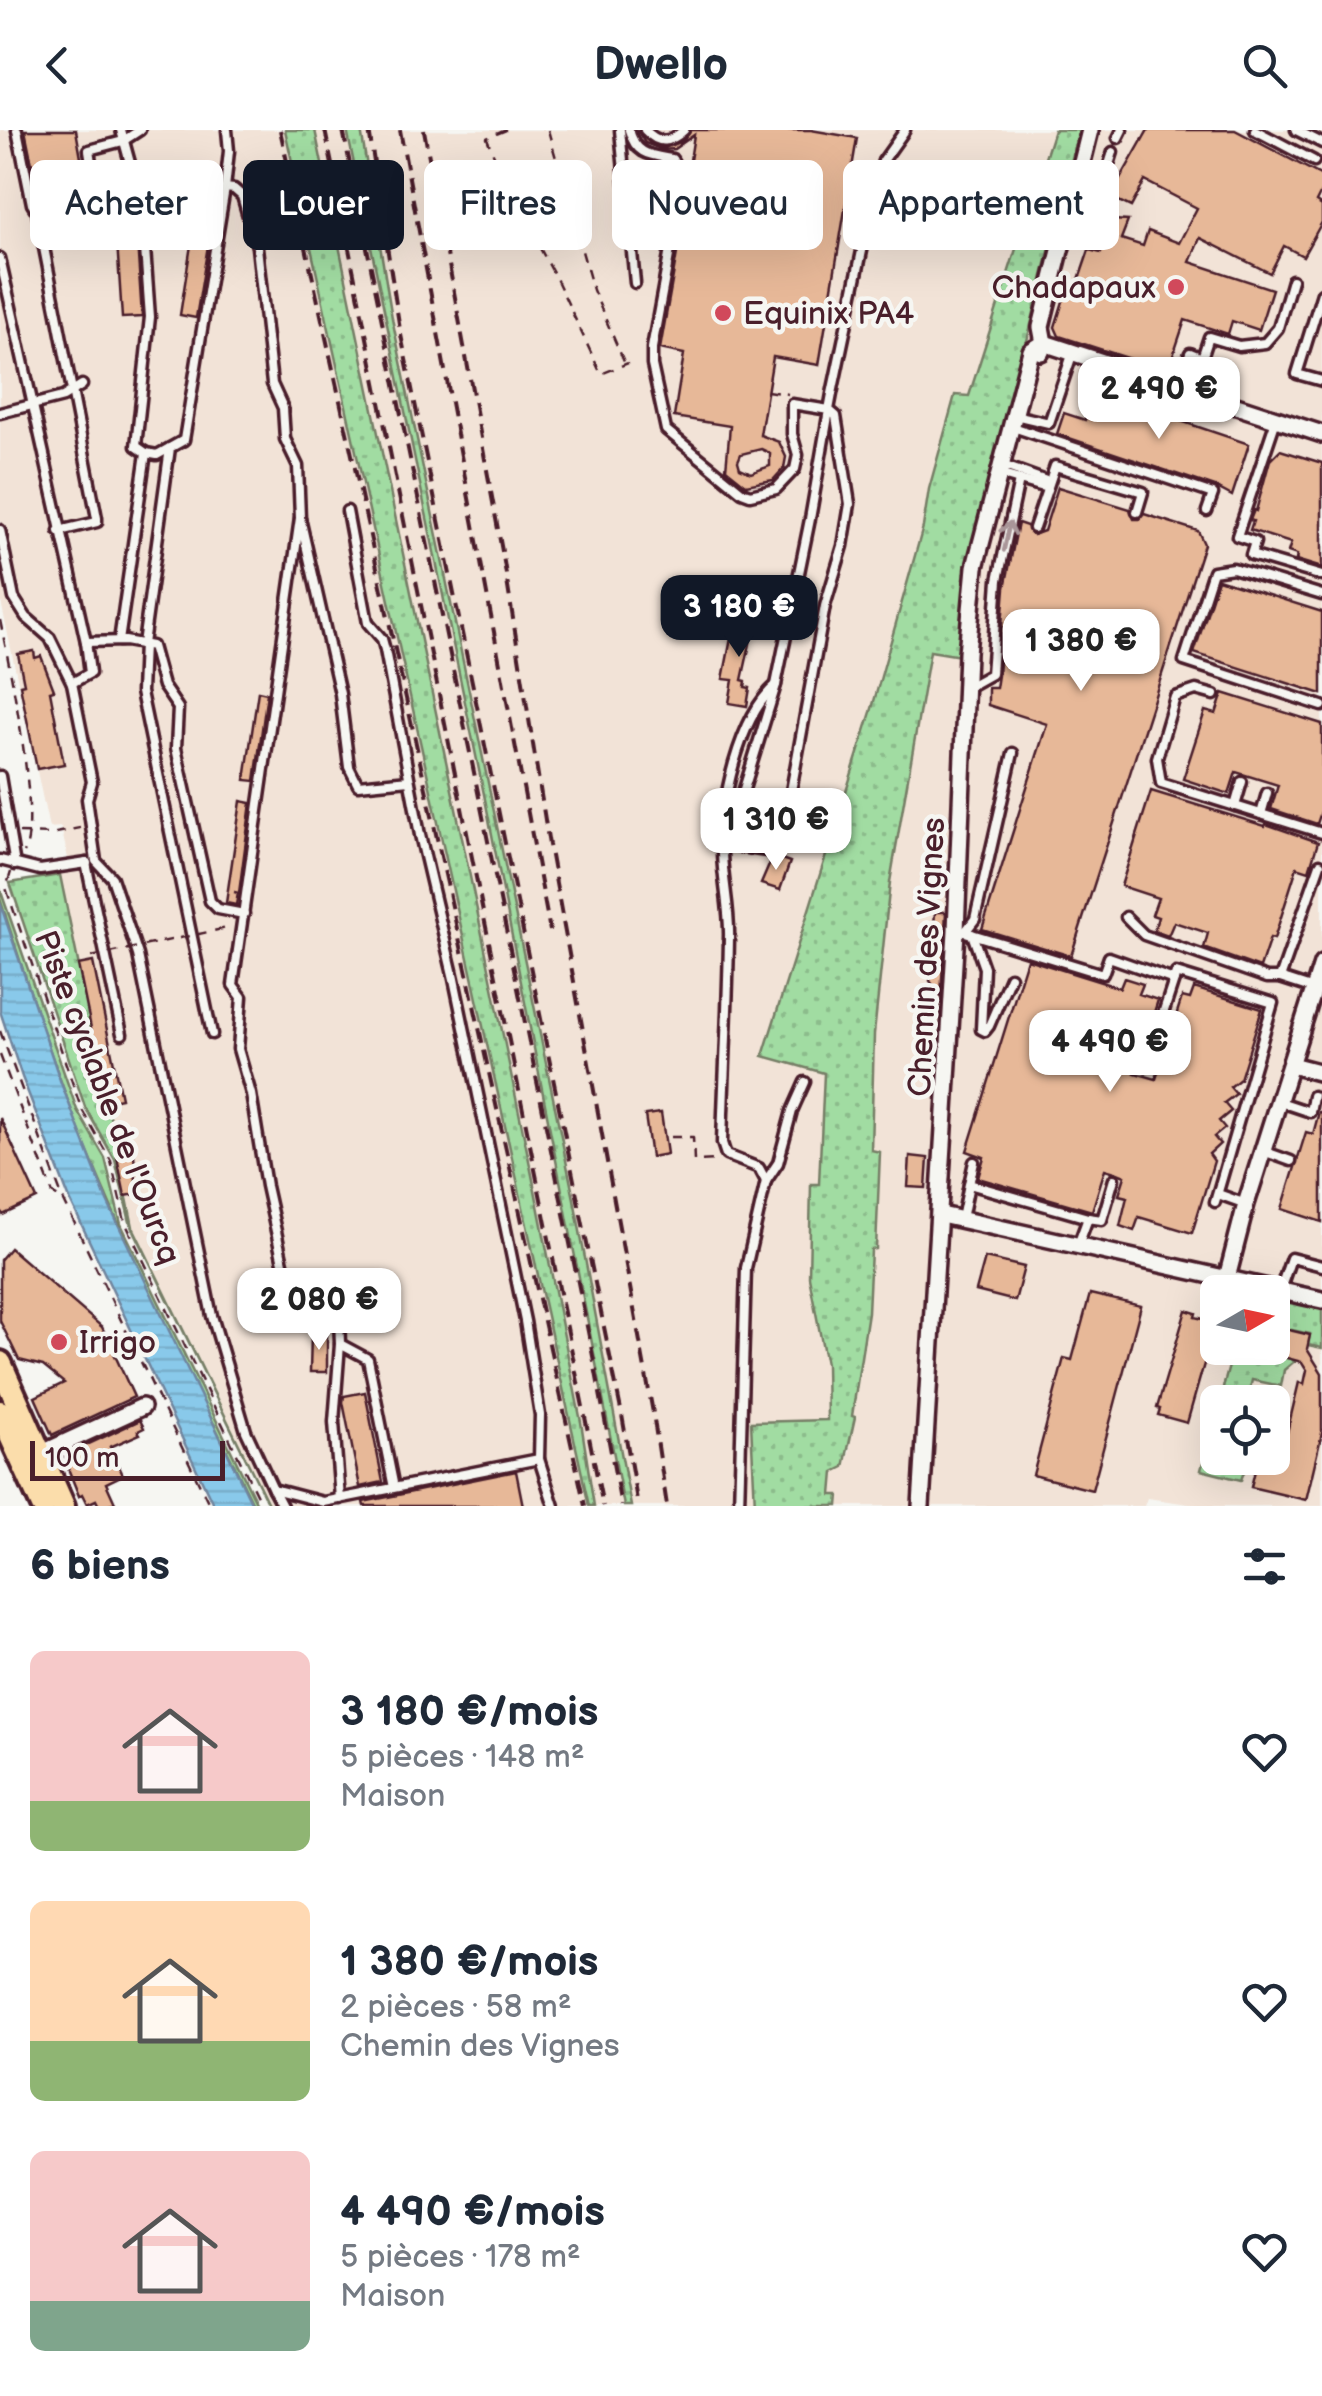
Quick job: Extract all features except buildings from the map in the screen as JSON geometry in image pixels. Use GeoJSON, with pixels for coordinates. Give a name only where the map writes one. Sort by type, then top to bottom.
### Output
{"type":"FeatureCollection","features":[{"type":"Feature","properties":{"kind":"main road"},"geometry":{"type":"LineString","coordinates":[[0,1363],[63,1506]]}},
{"type":"Feature","properties":{"kind":"main road"},"geometry":{"type":"LineString","coordinates":[[0,1412],[43,1506]]}},
{"type":"Feature","properties":{"kind":"street","name":"Chemin des Vignes"},"geometry":{"type":"LineString","coordinates":[[1083,160],[1090,130]]}},
{"type":"Feature","properties":{"kind":"street","name":"Chemin des Vignes"},"geometry":{"type":"LineString","coordinates":[[921,1506],[964,932],[966,688],[975,567],[1014,421],[1024,408],[1044,342],[1041,327],[1061,250]]}},
{"type":"Feature","properties":{"kind":"street"},"geometry":{"type":"LineString","coordinates":[[1044,342],[1322,434]]}},
{"type":"Feature","properties":{"kind":"street"},"geometry":{"type":"LineString","coordinates":[[1228,1275],[1246,1204],[1316,995],[1322,964]]}},
{"type":"Feature","properties":{"kind":"street"},"geometry":{"type":"LineString","coordinates":[[1291,1065],[1322,1073]]}},
{"type":"Feature","properties":{"kind":"street"},"geometry":{"type":"LineString","coordinates":[[941,1215],[1213,1275]]}},
{"type":"Feature","properties":{"kind":"street"},"geometry":{"type":"LineString","coordinates":[[1290,1292],[1322,1300]]}},
{"type":"Feature","properties":{"kind":"street"},"geometry":{"type":"LineString","coordinates":[[40,1454],[142,1407]]}},
{"type":"Feature","properties":{"kind":"lane"},"geometry":{"type":"LineString","coordinates":[[17,130],[30,194]]}},
{"type":"Feature","properties":{"kind":"lane"},"geometry":{"type":"LineString","coordinates":[[120,130],[142,207],[150,317],[136,446],[157,455],[184,440],[225,188],[227,130]]}},
{"type":"Feature","properties":{"kind":"lane"},"geometry":{"type":"LineString","coordinates":[[91,160],[89,150],[123,141],[140,130]]}},
{"type":"Feature","properties":{"kind":"lane"},"geometry":{"type":"LineString","coordinates":[[620,130],[635,283]]}},
{"type":"Feature","properties":{"kind":"lane"},"geometry":{"type":"LineString","coordinates":[[629,130],[633,145],[644,154],[672,159],[683,179],[652,348],[663,422],[670,436],[750,495],[784,484],[795,469],[798,455],[792,434],[792,404],[829,410],[836,416],[850,504],[848,523],[825,606],[784,829],[778,844],[767,851],[750,850],[735,840],[734,825],[776,685],[829,410],[875,189],[884,161],[905,130]]}},
{"type":"Feature","properties":{"kind":"lane"},"geometry":{"type":"LineString","coordinates":[[646,130],[663,142],[673,140],[684,130]]}},
{"type":"Feature","properties":{"kind":"lane"},"geometry":{"type":"LineString","coordinates":[[1255,130],[1314,161]]}},
{"type":"Feature","properties":{"kind":"lane"},"geometry":{"type":"LineString","coordinates":[[1296,130],[1322,143]]}},
{"type":"Feature","properties":{"kind":"lane"},"geometry":{"type":"LineString","coordinates":[[1111,160],[1113,152]]}},
{"type":"Feature","properties":{"kind":"lane"},"geometry":{"type":"LineString","coordinates":[[225,188],[242,196],[254,233],[272,384],[283,408],[285,439],[298,466],[300,518],[234,985],[242,997],[238,1049],[251,1094],[278,1246],[292,1287],[339,1317],[334,1422],[340,1498]]}},
{"type":"Feature","properties":{"kind":"lane"},"geometry":{"type":"LineString","coordinates":[[44,250],[97,518],[97,522],[59,531]]}},
{"type":"Feature","properties":{"kind":"lane"},"geometry":{"type":"LineString","coordinates":[[0,258],[86,642],[90,673],[72,683]]}},
{"type":"Feature","properties":{"kind":"lane"},"geometry":{"type":"LineString","coordinates":[[1178,388],[1190,354],[1202,358],[1208,337],[1239,346],[1265,343],[1278,328],[1292,280]]}},
{"type":"Feature","properties":{"kind":"lane"},"geometry":{"type":"LineString","coordinates":[[1322,292],[1297,374],[1322,381]]}},
{"type":"Feature","properties":{"kind":"lane"},"geometry":{"type":"LineString","coordinates":[[1014,421],[1049,423],[1073,352]]}},
{"type":"Feature","properties":{"kind":"lane"},"geometry":{"type":"LineString","coordinates":[[0,413],[72,393],[82,385]]}},
{"type":"Feature","properties":{"kind":"lane"},"geometry":{"type":"LineString","coordinates":[[1276,420],[1237,536],[1255,542],[1251,556],[1322,576]]}},
{"type":"Feature","properties":{"kind":"lane"},"geometry":{"type":"LineString","coordinates":[[1014,421],[1212,494],[1208,511]]}},
{"type":"Feature","properties":{"kind":"lane"},"geometry":{"type":"LineString","coordinates":[[170,448],[143,644],[143,710],[212,1034]]}},
{"type":"Feature","properties":{"kind":"lane"},"geometry":{"type":"LineString","coordinates":[[119,641],[146,453]]}},
{"type":"Feature","properties":{"kind":"lane"},"geometry":{"type":"LineString","coordinates":[[1034,528],[1055,466],[1143,492],[1137,512]]}},
{"type":"Feature","properties":{"kind":"lane"},"geometry":{"type":"LineString","coordinates":[[1000,469],[1019,480],[1048,485]]}},
{"type":"Feature","properties":{"kind":"lane"},"geometry":{"type":"LineString","coordinates":[[1000,469],[1048,485]]}},
{"type":"Feature","properties":{"kind":"lane"},"geometry":{"type":"LineString","coordinates":[[966,688],[990,674],[998,580],[1019,480]]}},
{"type":"Feature","properties":{"kind":"lane"},"geometry":{"type":"LineString","coordinates":[[347,511],[368,623],[382,639],[385,650],[409,780],[525,1322],[540,1415],[540,1459],[554,1506]]}},
{"type":"Feature","properties":{"kind":"lane"},"geometry":{"type":"LineString","coordinates":[[300,518],[340,694],[350,767],[358,785],[409,780]]}},
{"type":"Feature","properties":{"kind":"lane"},"geometry":{"type":"LineString","coordinates":[[0,530],[14,598],[26,617],[50,638],[72,683],[92,782],[87,799],[92,825],[91,862],[122,1034]]}},
{"type":"Feature","properties":{"kind":"lane"},"geometry":{"type":"LineString","coordinates":[[1322,595],[1233,568],[1214,571],[1184,661],[1322,706]]}},
{"type":"Feature","properties":{"kind":"lane"},"geometry":{"type":"LineString","coordinates":[[86,642],[152,646],[163,686],[178,708],[176,748],[210,900],[218,909],[244,914]]}},
{"type":"Feature","properties":{"kind":"lane"},"geometry":{"type":"LineString","coordinates":[[766,1181],[758,1168],[726,1154],[722,1144],[729,932],[721,852],[722,814],[740,747],[760,699],[776,685]]}},
{"type":"Feature","properties":{"kind":"lane"},"geometry":{"type":"LineString","coordinates":[[1214,695],[1196,690],[1175,697],[1157,758],[1161,783],[1322,833]]}},
{"type":"Feature","properties":{"kind":"lane"},"geometry":{"type":"LineString","coordinates":[[964,932],[975,919],[1014,754]]}},
{"type":"Feature","properties":{"kind":"lane"},"geometry":{"type":"LineString","coordinates":[[0,776],[15,865]]}},
{"type":"Feature","properties":{"kind":"lane"},"geometry":{"type":"LineString","coordinates":[[1234,806],[1242,782]]}},
{"type":"Feature","properties":{"kind":"lane"},"geometry":{"type":"LineString","coordinates":[[1261,814],[1266,793]]}},
{"type":"Feature","properties":{"kind":"lane"},"geometry":{"type":"LineString","coordinates":[[0,860],[40,870],[91,862],[112,878],[138,956],[212,1316],[246,1431],[282,1506]]}},
{"type":"Feature","properties":{"kind":"lane"},"geometry":{"type":"LineString","coordinates":[[1280,978],[1320,864]]}},
{"type":"Feature","properties":{"kind":"lane"},"geometry":{"type":"LineString","coordinates":[[1126,917],[1144,935],[1267,978],[1280,978],[1316,995]]}},
{"type":"Feature","properties":{"kind":"lane"},"geometry":{"type":"LineString","coordinates":[[964,932],[984,968],[981,1029],[985,1031],[989,1026],[1010,977]]}},
{"type":"Feature","properties":{"kind":"lane"},"geometry":{"type":"LineString","coordinates":[[964,932],[1102,974],[1109,957],[1174,980]]}},
{"type":"Feature","properties":{"kind":"lane"},"geometry":{"type":"LineString","coordinates":[[1146,1066],[1176,973],[1273,1003],[1216,1198],[1246,1204]]}},
{"type":"Feature","properties":{"kind":"lane"},"geometry":{"type":"LineString","coordinates":[[739,1506],[746,1268],[766,1181],[778,1162],[805,1082]]}},
{"type":"Feature","properties":{"kind":"lane"},"geometry":{"type":"LineString","coordinates":[[1280,1102],[1310,1112],[1314,1096]]}},
{"type":"Feature","properties":{"kind":"lane"},"geometry":{"type":"LineString","coordinates":[[1264,1151],[1292,1161]]}},
{"type":"Feature","properties":{"kind":"lane"},"geometry":{"type":"LineString","coordinates":[[962,1220],[974,1162]]}},
{"type":"Feature","properties":{"kind":"lane"},"geometry":{"type":"LineString","coordinates":[[970,1184],[1102,1220],[1114,1180]]}},
{"type":"Feature","properties":{"kind":"lane"},"geometry":{"type":"LineString","coordinates":[[1078,1245],[1088,1218]]}},
{"type":"Feature","properties":{"kind":"lane"},"geometry":{"type":"LineString","coordinates":[[1285,1275],[1291,1258],[1322,1266]]}},
{"type":"Feature","properties":{"kind":"lane"},"geometry":{"type":"LineString","coordinates":[[340,1344],[368,1359],[393,1484]]}},
{"type":"Feature","properties":{"kind":"lane"},"geometry":{"type":"LineString","coordinates":[[272,1489],[318,1502],[540,1459]]}},
{"type":"Feature","properties":{"kind":"path"},"geometry":{"type":"LineString","coordinates":[[506,130],[487,138],[513,196],[529,218],[528,226],[601,374],[627,364],[593,290],[548,130]]}},
{"type":"Feature","properties":{"kind":"path"},"geometry":{"type":"LineString","coordinates":[[0,620],[22,742],[28,845],[15,865]]}},
{"type":"Feature","properties":{"kind":"path"},"geometry":{"type":"LineString","coordinates":[[27,833],[51,834],[92,825]]}},
{"type":"Feature","properties":{"kind":"path","name":"Piste cyclable de l'Ourcq"},"geometry":{"type":"LineString","coordinates":[[15,865],[6,879],[6,888],[80,1108],[111,1161],[125,1222],[262,1506]]}},
{"type":"Feature","properties":{"kind":"path"},"geometry":{"type":"LineString","coordinates":[[91,956],[227,928]]}},
{"type":"Feature","properties":{"kind":"path"},"geometry":{"type":"LineString","coordinates":[[0,1032],[63,1199],[210,1506]]}},
{"type":"Feature","properties":{"kind":"path"},"geometry":{"type":"LineString","coordinates":[[0,1055],[53,1194],[63,1199]]}},
{"type":"Feature","properties":{"kind":"path"},"geometry":{"type":"LineString","coordinates":[[670,1137],[693,1137],[694,1162],[715,1161],[726,1154]]}},
{"type":"Feature","properties":{"kind":"shaded area"},"geometry":{"type":"Polygon","coordinates":[[[0,130],[1054,130],[1044,160],[843,160],[843,250],[1016,250],[969,397],[955,395],[871,712],[763,1055],[824,1073],[819,1185],[810,1185],[809,1277],[826,1364],[827,1420],[751,1422],[755,1506],[269,1506],[133,1227],[60,875],[71,872],[61,827],[49,828],[0,597],[0,130]]]}},
{"type":"Feature","properties":{"kind":"shaded area"},"geometry":{"type":"Polygon","coordinates":[[[1079,130],[1322,130],[1322,1506],[1203,1506],[1147,1498],[1144,1506],[838,1506],[839,1496],[831,1495],[834,1472],[844,1467],[850,1451],[868,1312],[871,1249],[876,1249],[880,1153],[870,1151],[874,1034],[890,882],[930,651],[960,656],[1002,442],[1049,250],[1119,250],[1119,160],[1072,160],[1079,130]]]}},
{"type":"Feature","properties":{"kind":"green space"},"geometry":{"type":"Polygon","coordinates":[[[285,130],[315,130],[321,160],[292,160],[285,130]]]}},
{"type":"Feature","properties":{"kind":"green space"},"geometry":{"type":"Polygon","coordinates":[[[347,130],[361,130],[366,160],[353,160],[347,130]]]}},
{"type":"Feature","properties":{"kind":"green space"},"geometry":{"type":"Polygon","coordinates":[[[1054,130],[1079,130],[1072,160],[1044,160],[1054,130]]]}},
{"type":"Feature","properties":{"kind":"green space"},"geometry":{"type":"Polygon","coordinates":[[[312,250],[340,250],[581,1422],[594,1506],[589,1506],[312,250]]]}},
{"type":"Feature","properties":{"kind":"green space"},"geometry":{"type":"Polygon","coordinates":[[[372,250],[381,250],[574,1199],[631,1506],[624,1506],[372,250]]]}},
{"type":"Feature","properties":{"kind":"green space"},"geometry":{"type":"Polygon","coordinates":[[[1016,250],[1049,250],[1002,442],[961,656],[930,651],[890,882],[874,1034],[871,1150],[880,1152],[876,1249],[871,1250],[868,1312],[852,1416],[855,1417],[844,1467],[834,1472],[832,1495],[839,1495],[838,1506],[755,1506],[751,1422],[827,1420],[826,1364],[809,1277],[811,1184],[819,1184],[824,1073],[763,1056],[871,712],[955,395],[969,396],[1016,250]]]}},
{"type":"Feature","properties":{"kind":"green space"},"geometry":{"type":"Polygon","coordinates":[[[60,875],[133,1227],[269,1506],[130,1222],[115,1160],[85,1107],[10,883],[60,875]]]}},
{"type":"Feature","properties":{"kind":"green space"},"geometry":{"type":"Polygon","coordinates":[[[0,889],[77,1110],[105,1158],[121,1224],[258,1506],[254,1506],[166,1327],[85,1145],[30,992],[0,889]]]}},
{"type":"Feature","properties":{"kind":"green space"},"geometry":{"type":"Polygon","coordinates":[[[1290,1301],[1322,1308],[1322,1348],[1308,1345],[1310,1334],[1290,1330],[1290,1301]]]}},
{"type":"Feature","properties":{"kind":"green space"},"geometry":{"type":"Polygon","coordinates":[[[1229,1365],[1290,1365],[1284,1370],[1281,1385],[1252,1380],[1251,1385],[1224,1385],[1229,1365]]]}},
{"type":"Feature","properties":{"kind":"water"},"geometry":{"type":"Polygon","coordinates":[[[0,903],[61,1083],[107,1201],[253,1506],[214,1506],[70,1200],[0,1011],[0,903]]]}},
{"type":"Feature","properties":{"kind":"railway"},"geometry":{"type":"LineString","coordinates":[[280,130],[585,1506]]}},
{"type":"Feature","properties":{"kind":"railway"},"geometry":{"type":"LineString","coordinates":[[325,130],[603,1506]]}},
{"type":"Feature","properties":{"kind":"railway"},"geometry":{"type":"LineString","coordinates":[[343,130],[621,1506]]}},
{"type":"Feature","properties":{"kind":"railway"},"geometry":{"type":"LineString","coordinates":[[369,130],[400,330],[638,1506]]}},
{"type":"Feature","properties":{"kind":"railway"},"geometry":{"type":"LineString","coordinates":[[400,130],[550,931]]}},
{"type":"Feature","properties":{"kind":"railway"},"geometry":{"type":"LineString","coordinates":[[424,130],[504,562],[549,845],[667,1506]]}},
{"type":"Feature","properties":{"kind":"place","name":"Chadapaux"},"geometry":{"type":"Point","coordinates":[1176,287]}},
{"type":"Feature","properties":{"kind":"place","name":"Equinix PA4"},"geometry":{"type":"Point","coordinates":[723,313]}},
{"type":"Feature","properties":{"kind":"place","name":"Irrigo"},"geometry":{"type":"Point","coordinates":[59,1342]}}]}
